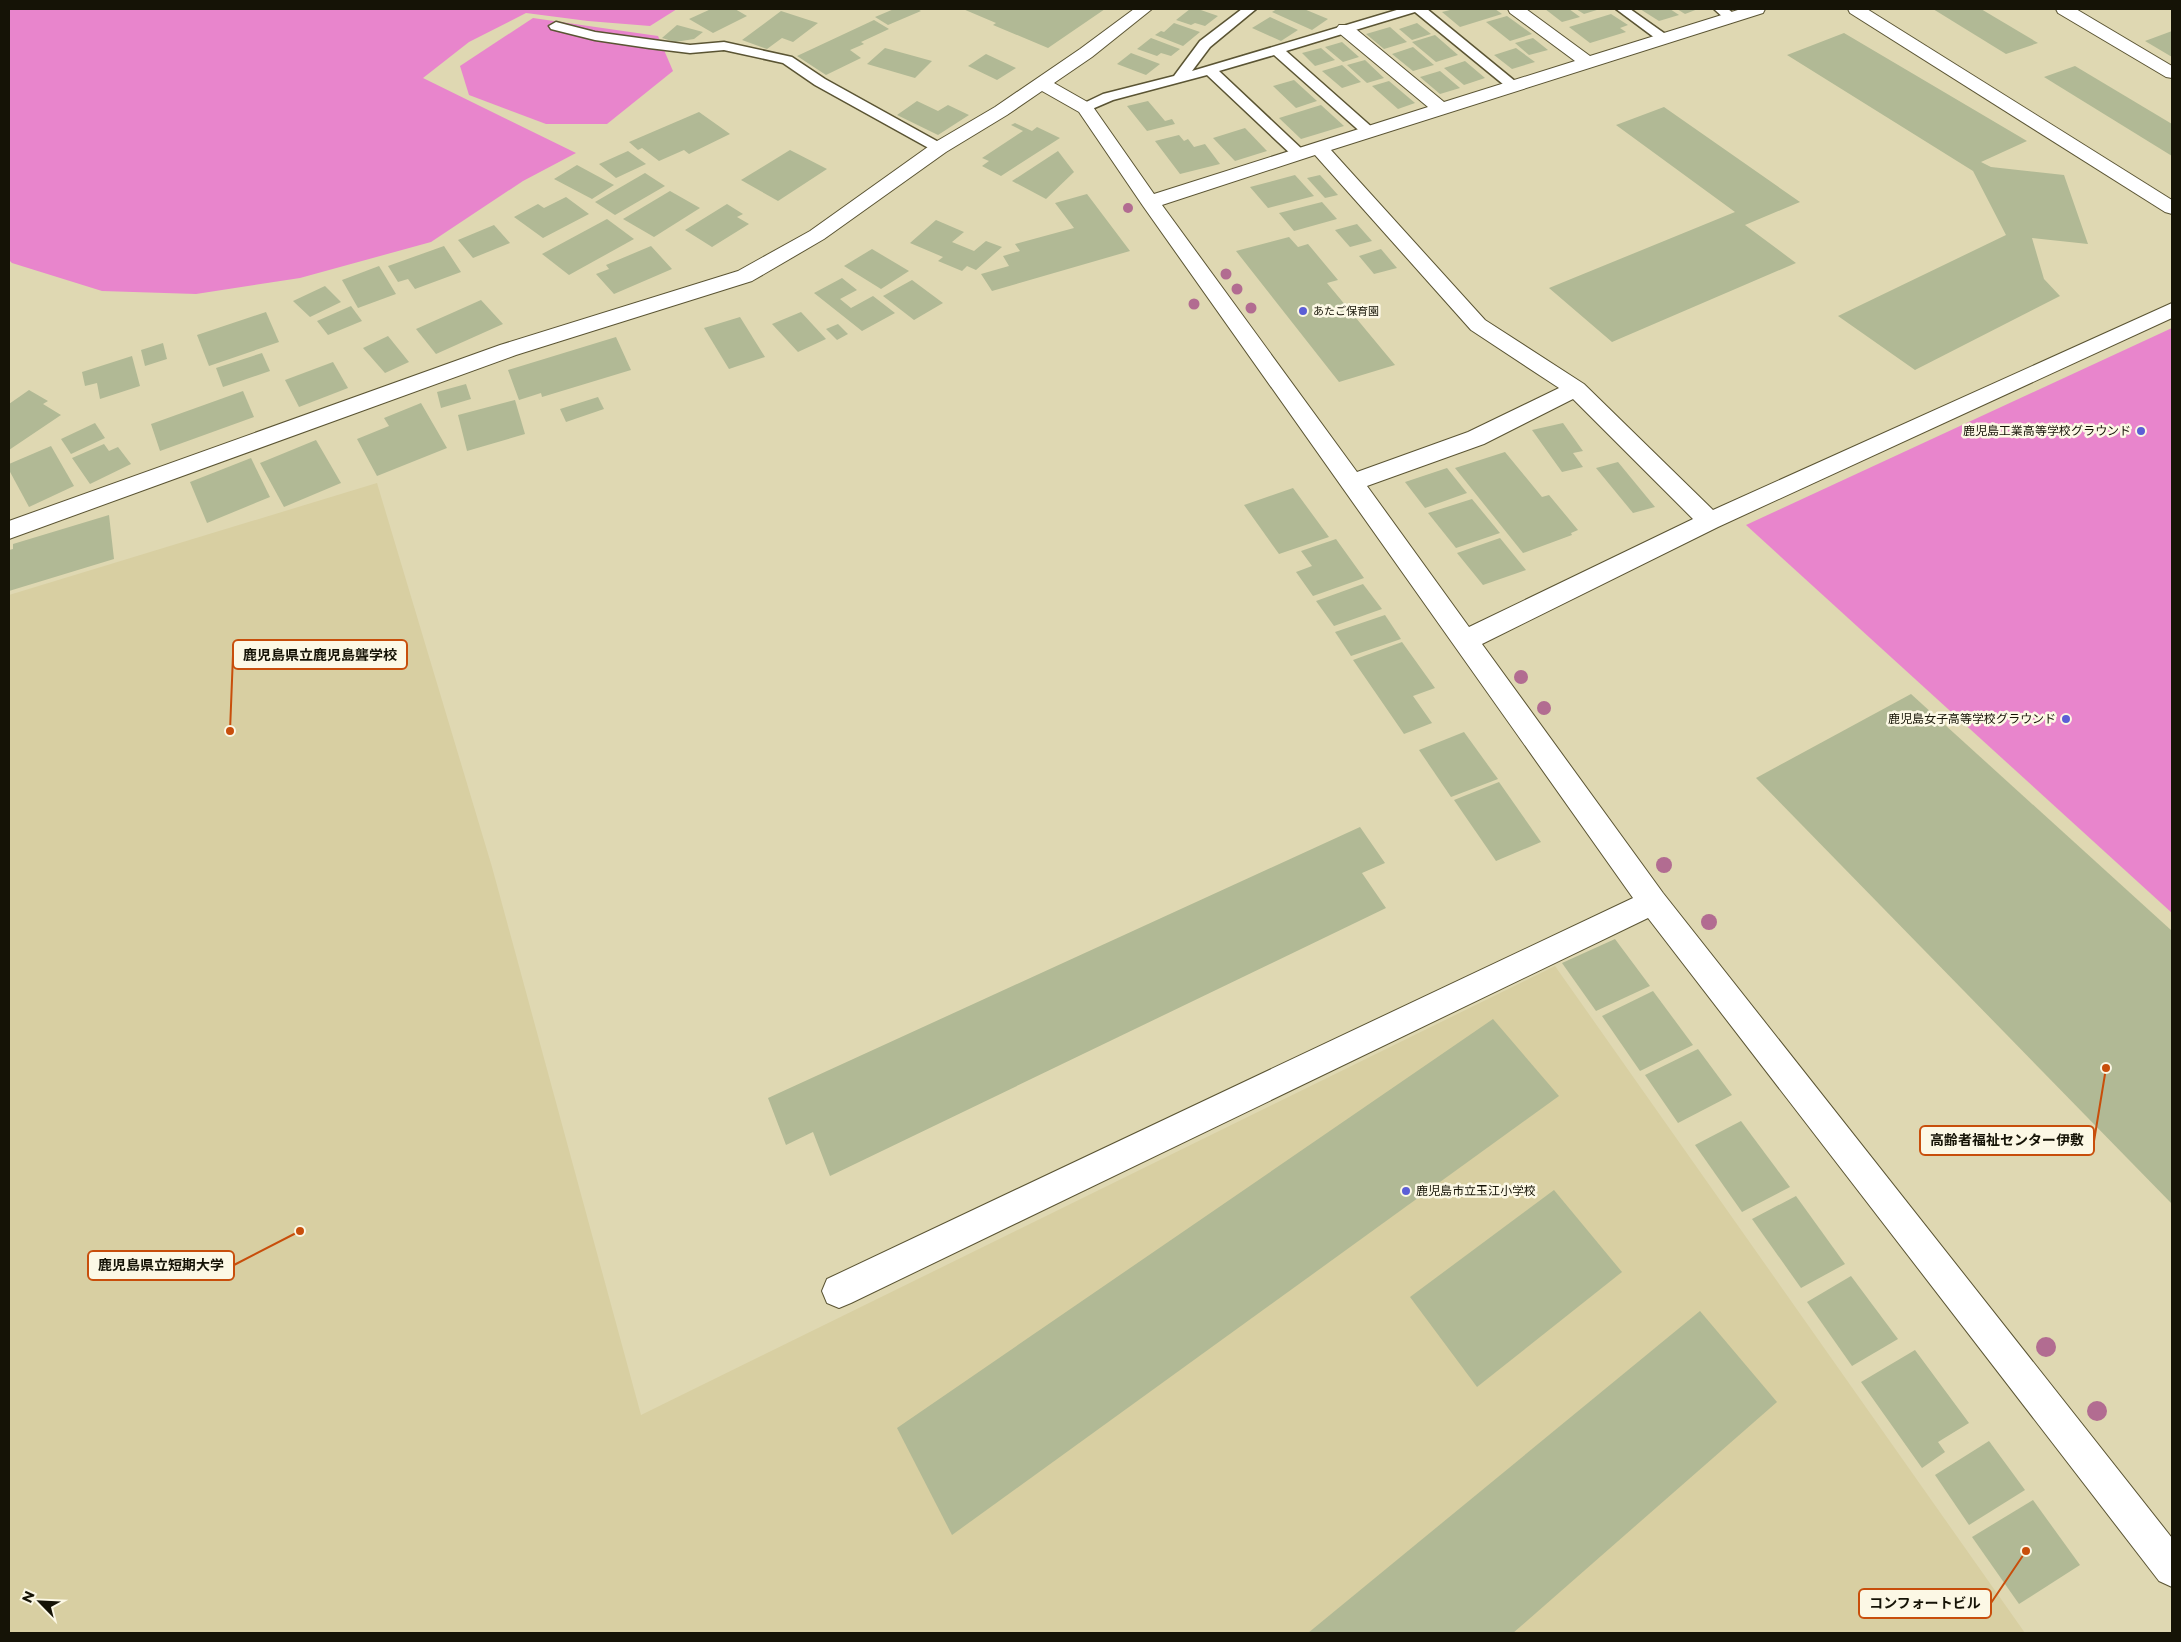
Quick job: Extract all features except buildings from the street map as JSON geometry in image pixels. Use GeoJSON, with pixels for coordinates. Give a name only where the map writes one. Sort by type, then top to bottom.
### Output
{"type":"FeatureCollection","features":[{"type":"Feature","properties":{"kind":"street"},"geometry":{"type":"LineString","coordinates":[[9,530],[508,350],[745,276],[817,235],[939,148],[1001,111],[1086,53],[1144,9]]}},
{"type":"Feature","properties":{"kind":"street"},"geometry":{"type":"LineString","coordinates":[[1516,9],[1588,63]]}},
{"type":"Feature","properties":{"kind":"street"},"geometry":{"type":"LineString","coordinates":[[1150,202],[1588,63],[1664,38],[1726,13],[1757,9]]}},
{"type":"Feature","properties":{"kind":"street"},"geometry":{"type":"LineString","coordinates":[[1856,9],[2172,208]]}},
{"type":"Feature","properties":{"kind":"street"},"geometry":{"type":"LineString","coordinates":[[2064,9],[2172,73]]}},
{"type":"Feature","properties":{"kind":"street"},"geometry":{"type":"LineString","coordinates":[[1345,29],[1441,109]]}},
{"type":"Feature","properties":{"kind":"street"},"geometry":{"type":"LineString","coordinates":[[1041,83],[1085,108],[1351,483],[1653,902],[2172,1568]]}},
{"type":"Feature","properties":{"kind":"street"},"geometry":{"type":"LineString","coordinates":[[1319,148],[1478,325],[1576,389],[1710,521]]}},
{"type":"Feature","properties":{"kind":"street"},"geometry":{"type":"LineString","coordinates":[[1466,640],[1710,521],[2172,310]]}},
{"type":"Feature","properties":{"kind":"street"},"geometry":{"type":"LineString","coordinates":[[1351,483],[1476,438],[1576,389]]}},
{"type":"Feature","properties":{"kind":"street"},"geometry":{"type":"LineString","coordinates":[[839,1291],[1653,902]]}},
{"type":"Feature","properties":{"kind":"lane"},"geometry":{"type":"LineString","coordinates":[[1179,79],[1205,44],[1250,9]]}},
{"type":"Feature","properties":{"kind":"lane"},"geometry":{"type":"LineString","coordinates":[[1085,108],[1108,97],[1179,79],[1414,9]]}},
{"type":"Feature","properties":{"kind":"lane"},"geometry":{"type":"LineString","coordinates":[[1419,9],[1514,86]]}},
{"type":"Feature","properties":{"kind":"lane"},"geometry":{"type":"LineString","coordinates":[[1622,9],[1664,38]]}},
{"type":"Feature","properties":{"kind":"lane"},"geometry":{"type":"LineString","coordinates":[[556,26],[596,36],[690,49],[724,46],[787,60],[820,82],[939,148]]}},
{"type":"Feature","properties":{"kind":"lane"},"geometry":{"type":"LineString","coordinates":[[1276,50],[1369,132]]}},
{"type":"Feature","properties":{"kind":"lane"},"geometry":{"type":"LineString","coordinates":[[1209,70],[1299,154]]}},
{"type":"Feature","properties":{"kind":"shaded area"},"geometry":{"type":"Polygon","coordinates":[[[9,9],[677,9],[650,26],[526,13],[469,42],[423,78],[576,153],[523,181],[431,242],[300,278],[196,294],[102,291],[12,263],[9,260],[9,9]]]}},
{"type":"Feature","properties":{"kind":"shaded area"},"geometry":{"type":"Polygon","coordinates":[[[533,18],[658,36],[673,71],[607,124],[546,124],[469,95],[460,66],[533,18]]]}},
{"type":"Feature","properties":{"kind":"shaded area","name":"鹿児島女子高等学校グラウンド"},"geometry":{"type":"Polygon","coordinates":[[[2172,328],[2172,913],[1746,525],[2172,328]]]}},
{"type":"Feature","properties":{"kind":"shaded area"},"geometry":{"type":"Polygon","coordinates":[[[377,483],[492,867],[641,1415],[1555,966],[2025,1633],[9,1633],[9,595],[377,483]]]}},
{"type":"Feature","properties":{"kind":"place","name":"あたご保育園"},"geometry":{"type":"Point","coordinates":[1303,311]}},
{"type":"Feature","properties":{"kind":"place","name":"鹿児島工業高等学校グラウンド"},"geometry":{"type":"Point","coordinates":[2141,431]}},
{"type":"Feature","properties":{"kind":"place","name":"鹿児島女子高等学校グラウンド"},"geometry":{"type":"Point","coordinates":[2066,719]}},
{"type":"Feature","properties":{"kind":"place","name":"鹿児島県立鹿児島聾学校"},"geometry":{"type":"Point","coordinates":[230,731]}},
{"type":"Feature","properties":{"kind":"place","name":"高齢者福祉センター伊敷"},"geometry":{"type":"Point","coordinates":[2106,1068]}},
{"type":"Feature","properties":{"kind":"place","name":"鹿児島市立玉江小学校"},"geometry":{"type":"Point","coordinates":[1406,1191]}},
{"type":"Feature","properties":{"kind":"place","name":"鹿児島県立短期大学"},"geometry":{"type":"Point","coordinates":[300,1231]}},
{"type":"Feature","properties":{"kind":"place","name":"コンフォートビル"},"geometry":{"type":"Point","coordinates":[2026,1551]}}]}
